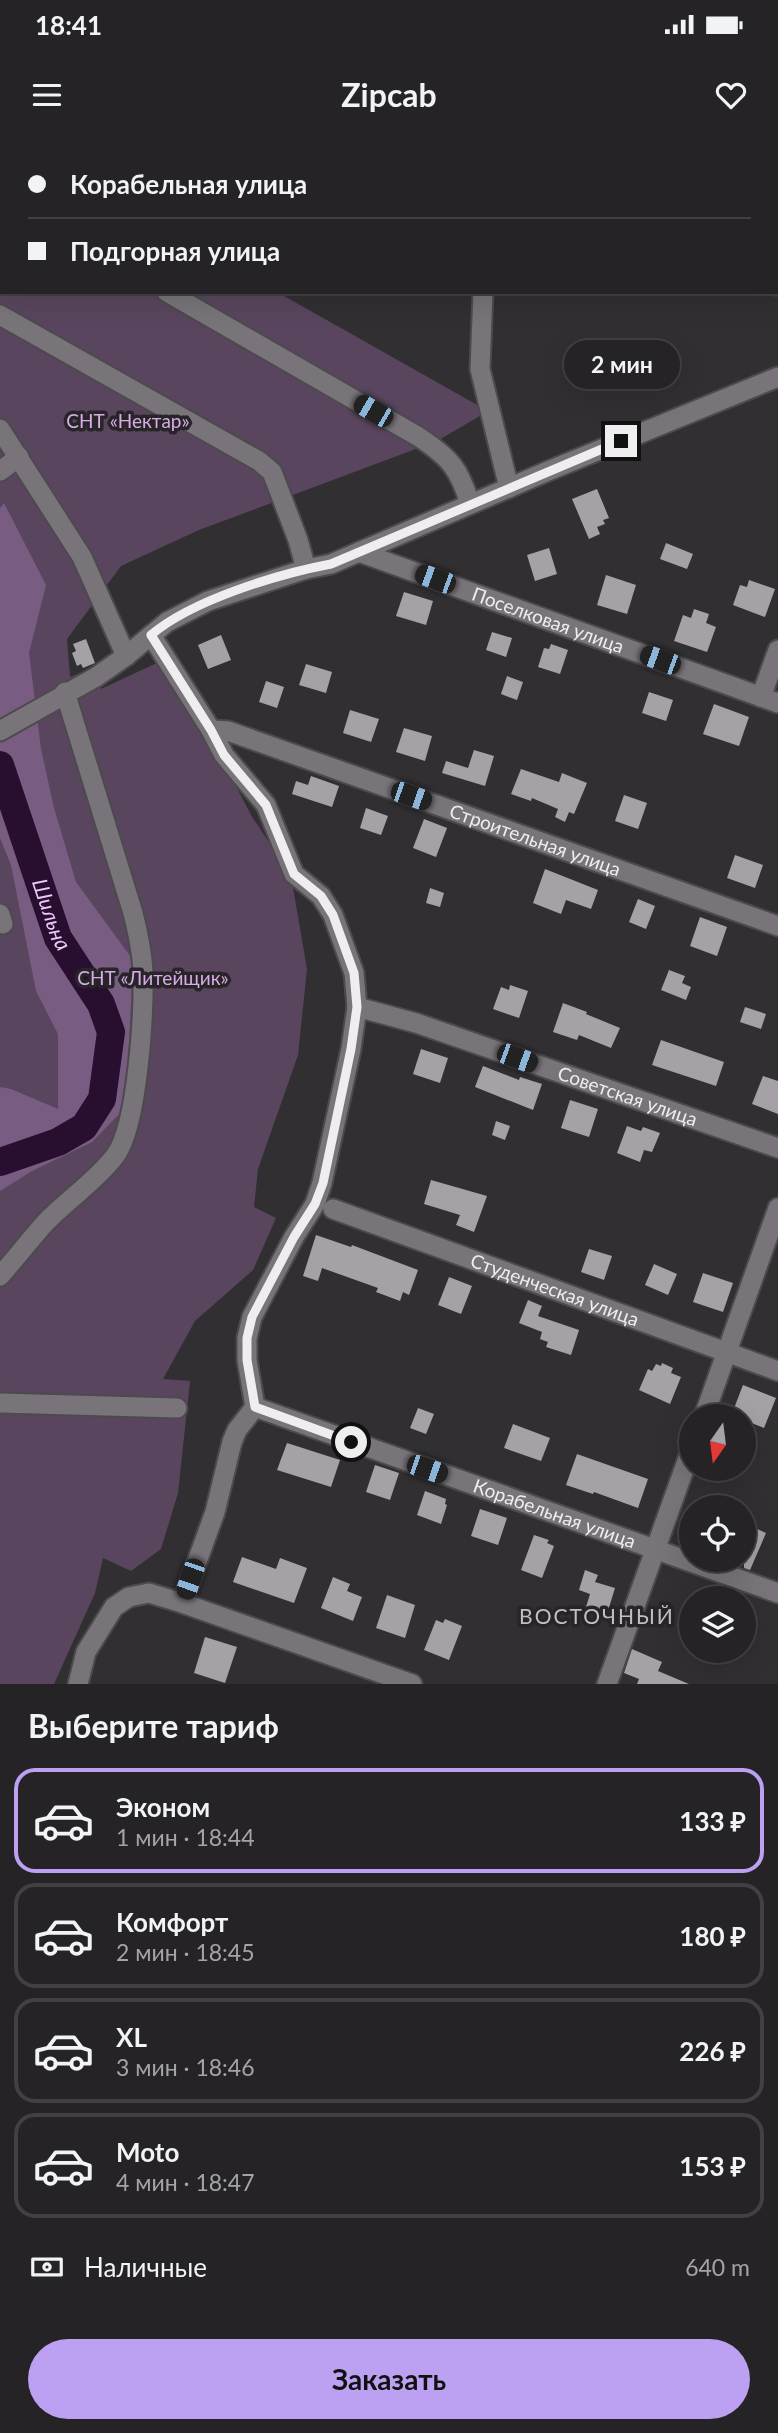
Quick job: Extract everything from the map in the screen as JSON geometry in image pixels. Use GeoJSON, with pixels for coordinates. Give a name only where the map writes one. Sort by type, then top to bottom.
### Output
{"type":"FeatureCollection","features":[{"type":"Feature","properties":{"kind":"street"},"geometry":{"type":"LineString","coordinates":[[170,294],[441,452],[462,477],[470,504]]}},
{"type":"Feature","properties":{"kind":"street"},"geometry":{"type":"LineString","coordinates":[[483,294],[480,369],[509,488]]}},
{"type":"Feature","properties":{"kind":"street"},"geometry":{"type":"LineString","coordinates":[[0,315],[259,461],[272,472],[306,569]]}},
{"type":"Feature","properties":{"kind":"street"},"geometry":{"type":"LineString","coordinates":[[0,731],[65,692],[96,677],[167,622],[208,601],[306,569],[331,564],[778,377]]}},
{"type":"Feature","properties":{"kind":"street"},"geometry":{"type":"LineString","coordinates":[[0,429],[82,557],[126,656]]}},
{"type":"Feature","properties":{"kind":"street"},"geometry":{"type":"LineString","coordinates":[[0,471],[19,457]]}},
{"type":"Feature","properties":{"kind":"street","name":"Поселковая улица"},"geometry":{"type":"LineString","coordinates":[[359,552],[769,700]]}},
{"type":"Feature","properties":{"kind":"street"},"geometry":{"type":"LineString","coordinates":[[151,635],[224,755],[266,805],[294,874],[321,896],[333,915],[354,973],[357,1007],[341,1105],[323,1183],[315,1204],[294,1237],[252,1317],[247,1360],[255,1407],[232,1441],[215,1512],[182,1603]]}},
{"type":"Feature","properties":{"kind":"street"},"geometry":{"type":"LineString","coordinates":[[769,700],[778,650]]}},
{"type":"Feature","properties":{"kind":"street"},"geometry":{"type":"LineString","coordinates":[[0,1276],[46,1223],[116,1156],[126,1137],[131,1119],[142,1020],[141,946],[65,692]]}},
{"type":"Feature","properties":{"kind":"street","name":"Строительная улица"},"geometry":{"type":"LineString","coordinates":[[211,730],[228,731],[778,926]]}},
{"type":"Feature","properties":{"kind":"street","name":"Советская улица"},"geometry":{"type":"LineString","coordinates":[[357,1007],[416,1023],[778,1148]]}},
{"type":"Feature","properties":{"kind":"street"},"geometry":{"type":"LineString","coordinates":[[708,1404],[778,1208]]}},
{"type":"Feature","properties":{"kind":"street","name":"Студенческая улица"},"geometry":{"type":"LineString","coordinates":[[333,1209],[778,1371]]}},
{"type":"Feature","properties":{"kind":"street"},"geometry":{"type":"LineString","coordinates":[[0,1403],[177,1408]]}},
{"type":"Feature","properties":{"kind":"street","name":"Корабельная улица"},"geometry":{"type":"LineString","coordinates":[[255,1407],[778,1593]]}},
{"type":"Feature","properties":{"kind":"street"},"geometry":{"type":"LineString","coordinates":[[607,1684],[680,1481]]}},
{"type":"Feature","properties":{"kind":"street"},"geometry":{"type":"LineString","coordinates":[[78,1684],[86,1652],[114,1607],[129,1597],[149,1593],[412,1684]]}},
{"type":"Feature","properties":{"kind":"green space","name":"СНТ «Литейщик»"},"geometry":{"type":"Polygon","coordinates":[[[0,294],[281,294],[479,406],[480,416],[437,441],[199,530],[121,566],[67,639],[70,677],[93,668],[101,689],[159,662],[216,748],[251,815],[291,876],[307,969],[298,1055],[258,1169],[254,1207],[276,1218],[253,1270],[195,1321],[163,1379],[190,1381],[178,1493],[161,1549],[131,1571],[103,1558],[95,1593],[54,1684],[0,1684],[0,294]]]}},
{"type":"Feature","properties":{"kind":"shaded area"},"geometry":{"type":"Polygon","coordinates":[[[4,503],[46,585],[29,653],[41,749],[54,808],[76,882],[133,960],[126,1107],[92,1142],[32,1171],[0,1191],[0,1087],[58,1109],[58,1034],[36,991],[11,865],[0,838],[0,508],[4,503]]]}},
{"type":"Feature","properties":{"kind":"building"},"geometry":{"type":"Polygon","coordinates":[[[597,489],[609,518],[603,520],[605,524],[597,527],[600,534],[589,539],[572,499],[597,489]]]}},
{"type":"Feature","properties":{"kind":"building"},"geometry":{"type":"Polygon","coordinates":[[[666,543],[693,554],[687,569],[660,559],[666,543]]]}},
{"type":"Feature","properties":{"kind":"building"},"geometry":{"type":"Polygon","coordinates":[[[549,548],[557,574],[535,581],[527,555],[549,548]]]}},
{"type":"Feature","properties":{"kind":"building"},"geometry":{"type":"Polygon","coordinates":[[[606,575],[636,585],[627,614],[597,605],[606,575]]]}},
{"type":"Feature","properties":{"kind":"building"},"geometry":{"type":"Polygon","coordinates":[[[749,580],[775,589],[765,617],[733,605],[740,585],[747,587],[749,580]]]}},
{"type":"Feature","properties":{"kind":"building"},"geometry":{"type":"Polygon","coordinates":[[[404,592],[433,601],[426,625],[396,616],[404,592]]]}},
{"type":"Feature","properties":{"kind":"building"},"geometry":{"type":"Polygon","coordinates":[[[694,609],[709,614],[706,623],[716,627],[707,652],[674,641],[683,615],[691,618],[694,609]]]}},
{"type":"Feature","properties":{"kind":"building"},"geometry":{"type":"Polygon","coordinates":[[[492,632],[512,638],[506,657],[486,650],[492,632]]]}},
{"type":"Feature","properties":{"kind":"building"},"geometry":{"type":"Polygon","coordinates":[[[221,635],[231,660],[208,669],[198,645],[221,635]]]}},
{"type":"Feature","properties":{"kind":"building"},"geometry":{"type":"Polygon","coordinates":[[[86,639],[95,663],[83,668],[81,664],[77,666],[72,653],[76,651],[73,644],[86,639]]]}},
{"type":"Feature","properties":{"kind":"building"},"geometry":{"type":"Polygon","coordinates":[[[551,644],[568,650],[560,674],[538,667],[544,648],[549,649],[551,644]]]}},
{"type":"Feature","properties":{"kind":"building"},"geometry":{"type":"Polygon","coordinates":[[[306,664],[332,672],[326,693],[299,685],[306,664]]]}},
{"type":"Feature","properties":{"kind":"building"},"geometry":{"type":"Polygon","coordinates":[[[507,676],[523,682],[517,700],[501,694],[507,676]]]}},
{"type":"Feature","properties":{"kind":"building"},"geometry":{"type":"Polygon","coordinates":[[[266,681],[284,687],[277,708],[259,702],[266,681]]]}},
{"type":"Feature","properties":{"kind":"building"},"geometry":{"type":"Polygon","coordinates":[[[649,692],[673,700],[666,721],[642,713],[649,692]]]}},
{"type":"Feature","properties":{"kind":"building"},"geometry":{"type":"Polygon","coordinates":[[[714,704],[749,717],[739,746],[703,734],[714,704]]]}},
{"type":"Feature","properties":{"kind":"building"},"geometry":{"type":"Polygon","coordinates":[[[350,710],[379,719],[371,742],[343,733],[350,710]]]}},
{"type":"Feature","properties":{"kind":"building"},"geometry":{"type":"Polygon","coordinates":[[[404,728],[432,736],[425,761],[396,752],[404,728]]]}},
{"type":"Feature","properties":{"kind":"building"},"geometry":{"type":"Polygon","coordinates":[[[474,750],[494,756],[485,786],[442,773],[446,761],[468,768],[474,750]]]}},
{"type":"Feature","properties":{"kind":"building"},"geometry":{"type":"Polygon","coordinates":[[[521,769],[559,782],[562,773],[587,783],[574,814],[569,812],[565,822],[555,817],[558,809],[532,798],[531,801],[511,794],[521,769]]]}},
{"type":"Feature","properties":{"kind":"building"},"geometry":{"type":"Polygon","coordinates":[[[311,776],[339,786],[332,807],[292,794],[296,781],[308,785],[311,776]]]}},
{"type":"Feature","properties":{"kind":"building"},"geometry":{"type":"Polygon","coordinates":[[[624,795],[647,803],[638,829],[615,821],[624,795]]]}},
{"type":"Feature","properties":{"kind":"building"},"geometry":{"type":"Polygon","coordinates":[[[366,808],[388,816],[381,835],[360,828],[366,808]]]}},
{"type":"Feature","properties":{"kind":"building"},"geometry":{"type":"Polygon","coordinates":[[[424,819],[447,828],[436,857],[413,848],[424,819]]]}},
{"type":"Feature","properties":{"kind":"building"},"geometry":{"type":"Polygon","coordinates":[[[735,855],[763,865],[755,888],[727,878],[735,855]]]}},
{"type":"Feature","properties":{"kind":"building"},"geometry":{"type":"Polygon","coordinates":[[[545,869],[598,890],[591,909],[566,900],[561,914],[533,903],[545,869]]]}},
{"type":"Feature","properties":{"kind":"building"},"geometry":{"type":"Polygon","coordinates":[[[430,888],[444,893],[440,907],[426,903],[430,888]]]}},
{"type":"Feature","properties":{"kind":"building"},"geometry":{"type":"Polygon","coordinates":[[[638,899],[655,906],[646,929],[629,922],[638,899]]]}},
{"type":"Feature","properties":{"kind":"building"},"geometry":{"type":"Polygon","coordinates":[[[700,917],[727,927],[717,956],[690,946],[700,917]]]}},
{"type":"Feature","properties":{"kind":"building"},"geometry":{"type":"Polygon","coordinates":[[[669,970],[685,976],[682,983],[691,987],[686,1000],[661,990],[669,970]]]}},
{"type":"Feature","properties":{"kind":"building"},"geometry":{"type":"Polygon","coordinates":[[[510,985],[528,991],[519,1018],[493,1009],[501,987],[509,990],[510,985]]]}},
{"type":"Feature","properties":{"kind":"building"},"geometry":{"type":"Polygon","coordinates":[[[563,1003],[620,1028],[611,1048],[579,1035],[577,1040],[553,1032],[563,1003]]]}},
{"type":"Feature","properties":{"kind":"building"},"geometry":{"type":"Polygon","coordinates":[[[745,1007],[766,1014],[761,1029],[740,1022],[745,1007]]]}},
{"type":"Feature","properties":{"kind":"building"},"geometry":{"type":"Polygon","coordinates":[[[661,1040],[724,1062],[716,1086],[652,1065],[661,1040]]]}},
{"type":"Feature","properties":{"kind":"building"},"geometry":{"type":"Polygon","coordinates":[[[421,1049],[448,1058],[440,1083],[413,1074],[421,1049]]]}},
{"type":"Feature","properties":{"kind":"building"},"geometry":{"type":"Polygon","coordinates":[[[483,1066],[519,1080],[520,1077],[542,1084],[533,1110],[475,1087],[483,1066]]]}},
{"type":"Feature","properties":{"kind":"building"},"geometry":{"type":"Polygon","coordinates":[[[763,1076],[778,1081],[778,1114],[752,1104],[763,1076]]]}},
{"type":"Feature","properties":{"kind":"building"},"geometry":{"type":"Polygon","coordinates":[[[570,1100],[598,1109],[589,1137],[561,1128],[570,1100]]]}},
{"type":"Feature","properties":{"kind":"building"},"geometry":{"type":"Polygon","coordinates":[[[496,1121],[510,1126],[505,1140],[492,1135],[496,1121]]]}},
{"type":"Feature","properties":{"kind":"building"},"geometry":{"type":"Polygon","coordinates":[[[627,1126],[641,1131],[643,1127],[660,1133],[652,1152],[644,1150],[640,1162],[617,1153],[627,1126]]]}},
{"type":"Feature","properties":{"kind":"building"},"geometry":{"type":"Polygon","coordinates":[[[431,1180],[487,1196],[474,1232],[456,1225],[460,1215],[424,1204],[431,1180]]]}},
{"type":"Feature","properties":{"kind":"building"},"geometry":{"type":"Polygon","coordinates":[[[316,1235],[351,1247],[352,1245],[418,1270],[409,1295],[403,1292],[400,1301],[376,1292],[378,1288],[322,1268],[318,1281],[303,1276],[316,1235]]]}},
{"type":"Feature","properties":{"kind":"building"},"geometry":{"type":"Polygon","coordinates":[[[589,1249],[612,1256],[604,1280],[581,1272],[589,1249]]]}},
{"type":"Feature","properties":{"kind":"building"},"geometry":{"type":"Polygon","coordinates":[[[654,1264],[677,1274],[668,1295],[645,1285],[654,1264]]]}},
{"type":"Feature","properties":{"kind":"building"},"geometry":{"type":"Polygon","coordinates":[[[703,1273],[733,1283],[723,1312],[693,1302],[703,1273]]]}},
{"type":"Feature","properties":{"kind":"building"},"geometry":{"type":"Polygon","coordinates":[[[449,1277],[472,1286],[461,1314],[438,1305],[449,1277]]]}},
{"type":"Feature","properties":{"kind":"building"},"geometry":{"type":"Polygon","coordinates":[[[528,1300],[542,1306],[538,1316],[579,1330],[571,1355],[546,1347],[548,1342],[540,1339],[542,1332],[519,1323],[528,1300]]]}},
{"type":"Feature","properties":{"kind":"building"},"geometry":{"type":"Polygon","coordinates":[[[662,1363],[673,1368],[671,1373],[681,1377],[670,1404],[639,1390],[648,1369],[652,1371],[656,1364],[661,1366],[662,1363]]]}},
{"type":"Feature","properties":{"kind":"building"},"geometry":{"type":"Polygon","coordinates":[[[743,1385],[776,1398],[764,1428],[756,1425],[756,1404],[736,1404],[743,1385]]]}},
{"type":"Feature","properties":{"kind":"building"},"geometry":{"type":"Polygon","coordinates":[[[418,1408],[434,1414],[426,1434],[410,1428],[418,1408]]]}},
{"type":"Feature","properties":{"kind":"building"},"geometry":{"type":"Polygon","coordinates":[[[513,1424],[550,1438],[541,1461],[504,1448],[513,1424]]]}},
{"type":"Feature","properties":{"kind":"building"},"geometry":{"type":"Polygon","coordinates":[[[287,1443],[340,1460],[331,1487],[277,1470],[287,1443]]]}},
{"type":"Feature","properties":{"kind":"building"},"geometry":{"type":"Polygon","coordinates":[[[577,1454],[648,1479],[638,1508],[566,1485],[577,1454]]]}},
{"type":"Feature","properties":{"kind":"building"},"geometry":{"type":"Polygon","coordinates":[[[375,1465],[399,1473],[390,1500],[366,1492],[375,1465]]]}},
{"type":"Feature","properties":{"kind":"building"},"geometry":{"type":"Polygon","coordinates":[[[425,1491],[446,1499],[447,1505],[441,1524],[417,1515],[425,1491]]]}},
{"type":"Feature","properties":{"kind":"building"},"geometry":{"type":"Polygon","coordinates":[[[480,1509],[507,1518],[498,1545],[471,1536],[480,1509]]]}},
{"type":"Feature","properties":{"kind":"building"},"geometry":{"type":"Polygon","coordinates":[[[756,1529],[766,1533],[756,1556],[756,1529]]]}},
{"type":"Feature","properties":{"kind":"building"},"geometry":{"type":"Polygon","coordinates":[[[534,1535],[549,1540],[547,1543],[554,1546],[542,1578],[521,1570],[534,1535]]]}},
{"type":"Feature","properties":{"kind":"building"},"geometry":{"type":"Polygon","coordinates":[[[242,1557],[276,1569],[280,1558],[307,1568],[294,1603],[233,1582],[242,1557]]]}},
{"type":"Feature","properties":{"kind":"building"},"geometry":{"type":"Polygon","coordinates":[[[585,1570],[598,1575],[595,1582],[615,1588],[607,1614],[586,1607],[590,1594],[579,1590],[585,1570]]]}},
{"type":"Feature","properties":{"kind":"building"},"geometry":{"type":"Polygon","coordinates":[[[333,1577],[350,1584],[347,1591],[362,1597],[353,1621],[321,1608],[333,1577]]]}},
{"type":"Feature","properties":{"kind":"building"},"geometry":{"type":"Polygon","coordinates":[[[387,1595],[415,1605],[405,1638],[376,1628],[387,1595]]]}},
{"type":"Feature","properties":{"kind":"building"},"geometry":{"type":"Polygon","coordinates":[[[445,1619],[462,1626],[449,1660],[424,1650],[436,1620],[443,1623],[445,1619]]]}},
{"type":"Feature","properties":{"kind":"building"},"geometry":{"type":"Polygon","coordinates":[[[205,1637],[237,1647],[225,1683],[194,1673],[205,1637]]]}},
{"type":"Feature","properties":{"kind":"building"},"geometry":{"type":"Polygon","coordinates":[[[632,1649],[662,1662],[658,1671],[689,1684],[637,1684],[639,1679],[624,1673],[632,1649]]]}},
{"type":"Feature","properties":{"kind":"waterway","name":"Шильна"},"geometry":{"type":"LineString","coordinates":[[0,765],[58,938],[101,1004],[111,1032],[102,1099],[84,1127],[58,1142],[0,1162]]}},
{"type":"Feature","properties":{"kind":"district","name":"ВОСТОЧНЫЙ"},"geometry":{"type":"Point","coordinates":[597,1617]}},
{"type":"Feature","properties":{"kind":"route"},"geometry":{"type":"LineString","coordinates":[[351,1442],[255,1407],[247,1360],[247,1338],[252,1317],[294,1237],[307,1220],[323,1183],[351,1049],[357,1007],[354,973],[333,915],[321,896],[294,874],[266,805],[224,755],[166,655],[151,635],[167,622],[208,601],[306,569],[331,564],[621,441]]}},
{"type":"Feature","properties":{"kind":"park label","name":"СНТ «Нектар»"},"geometry":{"type":"Point","coordinates":[128,421]}}]}
